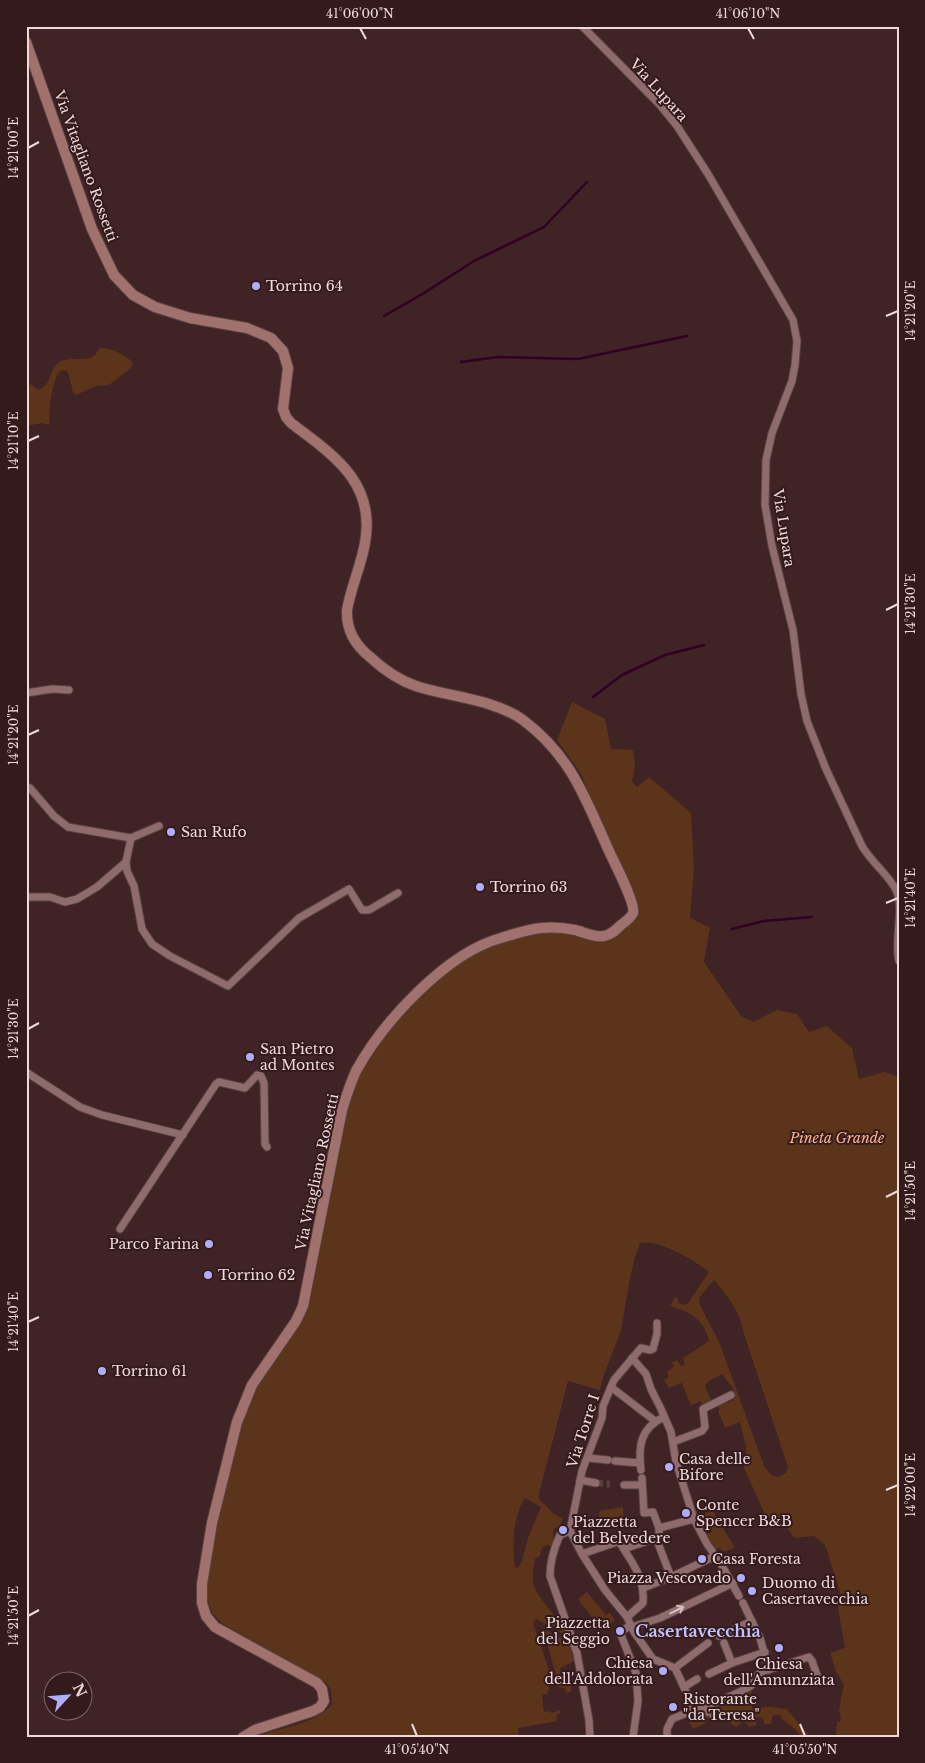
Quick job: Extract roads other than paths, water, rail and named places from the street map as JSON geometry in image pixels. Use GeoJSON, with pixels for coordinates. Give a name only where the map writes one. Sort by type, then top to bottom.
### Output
{"type":"FeatureCollection","features":[{"type":"Feature","properties":{"kind":"street","name":"Via Lupara"},"geometry":{"type":"LineString","coordinates":[[582,26],[660,105],[677,126],[708,174],[793,320],[797,341],[794,373],[772,433],[766,460],[765,490],[769,532],[793,630],[801,694],[807,721],[826,768],[862,846],[868,857],[896,891],[898,898],[897,941],[899,961]]}},
{"type":"Feature","properties":{"kind":"street","name":"Via Vitagliano Rossetti"},"geometry":{"type":"LineString","coordinates":[[26,42],[92,229],[114,275],[133,295],[155,307],[190,318],[247,328],[263,333],[276,342],[282,350],[288,368],[283,402],[286,417],[290,423],[338,461],[354,480],[363,499],[366,535],[347,610],[350,632],[358,645],[379,665],[400,679],[414,685],[507,710],[523,720],[548,742],[562,757],[577,781],[633,908],[629,918],[612,933],[605,936],[598,937],[572,930],[540,928],[500,938],[476,947],[438,973],[383,1030],[356,1072],[347,1092],[342,1110],[303,1306],[296,1321],[252,1385],[237,1422],[212,1523],[202,1584],[202,1603],[206,1616],[216,1627],[317,1683],[324,1695],[324,1701],[320,1707],[313,1711],[255,1730],[243,1737]]}},
{"type":"Feature","properties":{"kind":"street"},"geometry":{"type":"LineString","coordinates":[[26,693],[52,689],[69,690]]}},
{"type":"Feature","properties":{"kind":"street"},"geometry":{"type":"LineString","coordinates":[[26,787],[30,788],[54,816],[68,827],[131,838],[159,826]]}},
{"type":"Feature","properties":{"kind":"street"},"geometry":{"type":"LineString","coordinates":[[131,838],[126,862],[127,871],[134,886],[142,929],[152,944],[170,956],[228,986],[299,918],[348,889],[362,910],[369,910],[398,892]]}},
{"type":"Feature","properties":{"kind":"street"},"geometry":{"type":"LineString","coordinates":[[26,897],[50,897],[64,902],[77,899],[97,887],[126,862]]}},
{"type":"Feature","properties":{"kind":"street"},"geometry":{"type":"LineString","coordinates":[[26,1072],[80,1107],[102,1115],[183,1135]]}},
{"type":"Feature","properties":{"kind":"street"},"geometry":{"type":"LineString","coordinates":[[120,1229],[216,1084],[223,1082],[245,1088],[257,1075],[260,1076],[264,1083],[264,1129],[267,1147]]}},
{"type":"Feature","properties":{"kind":"street"},"geometry":{"type":"LineString","coordinates":[[642,1588],[716,1557],[694,1519],[685,1494],[673,1442],[664,1417],[647,1377],[632,1358],[642,1347],[650,1350],[654,1347],[657,1323]]}},
{"type":"Feature","properties":{"kind":"street","name":"Via Torre I"},"geometry":{"type":"LineString","coordinates":[[570,1531],[580,1480],[611,1387],[632,1358]]}},
{"type":"Feature","properties":{"kind":"street"},"geometry":{"type":"LineString","coordinates":[[611,1387],[655,1421]]}},
{"type":"Feature","properties":{"kind":"street"},"geometry":{"type":"LineString","coordinates":[[673,1442],[702,1430],[705,1427],[703,1410],[731,1395]]}},
{"type":"Feature","properties":{"kind":"street"},"geometry":{"type":"LineString","coordinates":[[624,1549],[659,1537],[659,1528],[653,1512],[644,1513],[640,1447],[644,1434],[655,1421],[664,1417]]}},
{"type":"Feature","properties":{"kind":"street"},"geometry":{"type":"LineString","coordinates":[[588,1458],[611,1460],[642,1474]]}},
{"type":"Feature","properties":{"kind":"street"},"geometry":{"type":"LineString","coordinates":[[624,1485],[642,1474]]}},
{"type":"Feature","properties":{"kind":"street"},"geometry":{"type":"LineString","coordinates":[[580,1480],[596,1483]]}},
{"type":"Feature","properties":{"kind":"street"},"geometry":{"type":"LineString","coordinates":[[659,1528],[694,1519]]}},
{"type":"Feature","properties":{"kind":"street"},"geometry":{"type":"LineString","coordinates":[[590,1737],[590,1720],[577,1653],[550,1576],[550,1566],[560,1534],[570,1531],[605,1590],[627,1617],[653,1658],[675,1668],[697,1710],[700,1712],[712,1712],[713,1715]]}},
{"type":"Feature","properties":{"kind":"street"},"geometry":{"type":"LineString","coordinates":[[656,1538],[671,1577]]}},
{"type":"Feature","properties":{"kind":"street"},"geometry":{"type":"LineString","coordinates":[[582,1554],[617,1542],[620,1543],[640,1574],[642,1588],[643,1603],[627,1617]]}},
{"type":"Feature","properties":{"kind":"street"},"geometry":{"type":"LineString","coordinates":[[722,1566],[739,1596]]}},
{"type":"Feature","properties":{"kind":"street"},"geometry":{"type":"LineString","coordinates":[[633,1737],[638,1688],[636,1673],[621,1636],[622,1631],[631,1626],[660,1618],[732,1583]]}},
{"type":"Feature","properties":{"kind":"street"},"geometry":{"type":"LineString","coordinates":[[743,1603],[765,1652],[769,1670]]}},
{"type":"Feature","properties":{"kind":"street"},"geometry":{"type":"LineString","coordinates":[[732,1663],[721,1638],[752,1621]]}},
{"type":"Feature","properties":{"kind":"street"},"geometry":{"type":"LineString","coordinates":[[675,1668],[708,1643]]}},
{"type":"Feature","properties":{"kind":"street"},"geometry":{"type":"LineString","coordinates":[[709,1674],[732,1663],[765,1652]]}},
{"type":"Feature","properties":{"kind":"street"},"geometry":{"type":"LineString","coordinates":[[667,1737],[668,1723],[672,1719],[750,1686],[758,1673],[809,1657],[818,1678]]}},
{"type":"Feature","properties":{"kind":"street"},"geometry":{"type":"LineString","coordinates":[[684,1687],[697,1679]]}},
{"type":"Feature","properties":{"kind":"waterway"},"geometry":{"type":"LineString","coordinates":[[384,316],[474,261],[544,227],[587,182]]}},
{"type":"Feature","properties":{"kind":"waterway"},"geometry":{"type":"LineString","coordinates":[[461,362],[498,357],[578,359],[687,336]]}},
{"type":"Feature","properties":{"kind":"waterway"},"geometry":{"type":"LineString","coordinates":[[593,697],[622,675],[665,655],[704,645]]}},
{"type":"Feature","properties":{"kind":"waterway"},"geometry":{"type":"LineString","coordinates":[[732,929],[764,921],[812,917]]}},
{"type":"Feature","properties":{"kind":"tunnel"},"geometry":{"type":"LineString","coordinates":[[596,1483],[610,1484]]}},
{"type":"Feature","properties":{"kind":"place","name":"Torrino 64"},"geometry":{"type":"Point","coordinates":[256,286]}},
{"type":"Feature","properties":{"kind":"place","name":"San Rufo"},"geometry":{"type":"Point","coordinates":[171,832]}},
{"type":"Feature","properties":{"kind":"place","name":"Torrino 63"},"geometry":{"type":"Point","coordinates":[480,887]}},
{"type":"Feature","properties":{"kind":"place","name":"San Pietro ad Montes"},"geometry":{"type":"Point","coordinates":[250,1057]}},
{"type":"Feature","properties":{"kind":"place","name":"Parco Farina"},"geometry":{"type":"Point","coordinates":[209,1244]}},
{"type":"Feature","properties":{"kind":"place","name":"Torrino 62"},"geometry":{"type":"Point","coordinates":[208,1275]}},
{"type":"Feature","properties":{"kind":"place","name":"Torrino 61"},"geometry":{"type":"Point","coordinates":[102,1371]}},
{"type":"Feature","properties":{"kind":"place","name":"Casa delle Bifore"},"geometry":{"type":"Point","coordinates":[669,1467]}},
{"type":"Feature","properties":{"kind":"place","name":"Conte Spencer B&B"},"geometry":{"type":"Point","coordinates":[686,1513]}},
{"type":"Feature","properties":{"kind":"place","name":"Piazzetta del Belvedere"},"geometry":{"type":"Point","coordinates":[563,1530]}},
{"type":"Feature","properties":{"kind":"place","name":"Casa Foresta"},"geometry":{"type":"Point","coordinates":[702,1559]}},
{"type":"Feature","properties":{"kind":"place","name":"Piazza Vescovado"},"geometry":{"type":"Point","coordinates":[741,1578]}},
{"type":"Feature","properties":{"kind":"place","name":"Duomo di Casertavecchia"},"geometry":{"type":"Point","coordinates":[752,1591]}},
{"type":"Feature","properties":{"kind":"place","name":"Piazzetta del Seggio"},"geometry":{"type":"Point","coordinates":[620,1631]}},
{"type":"Feature","properties":{"kind":"place","name":"Chiesa dell'Annunziata"},"geometry":{"type":"Point","coordinates":[779,1648]}},
{"type":"Feature","properties":{"kind":"place","name":"Chiesa dell'Addolorata"},"geometry":{"type":"Point","coordinates":[663,1671]}},
{"type":"Feature","properties":{"kind":"place","name":"Ristorante \"da Teresa\""},"geometry":{"type":"Point","coordinates":[673,1707]}},
{"type":"Feature","properties":{"kind":"district","name":"Casertavecchia"},"geometry":{"type":"Point","coordinates":[698,1631]}},
{"type":"Feature","properties":{"kind":"park label","name":"Pineta Grande"},"geometry":{"type":"Point","coordinates":[837,1138]}}]}
